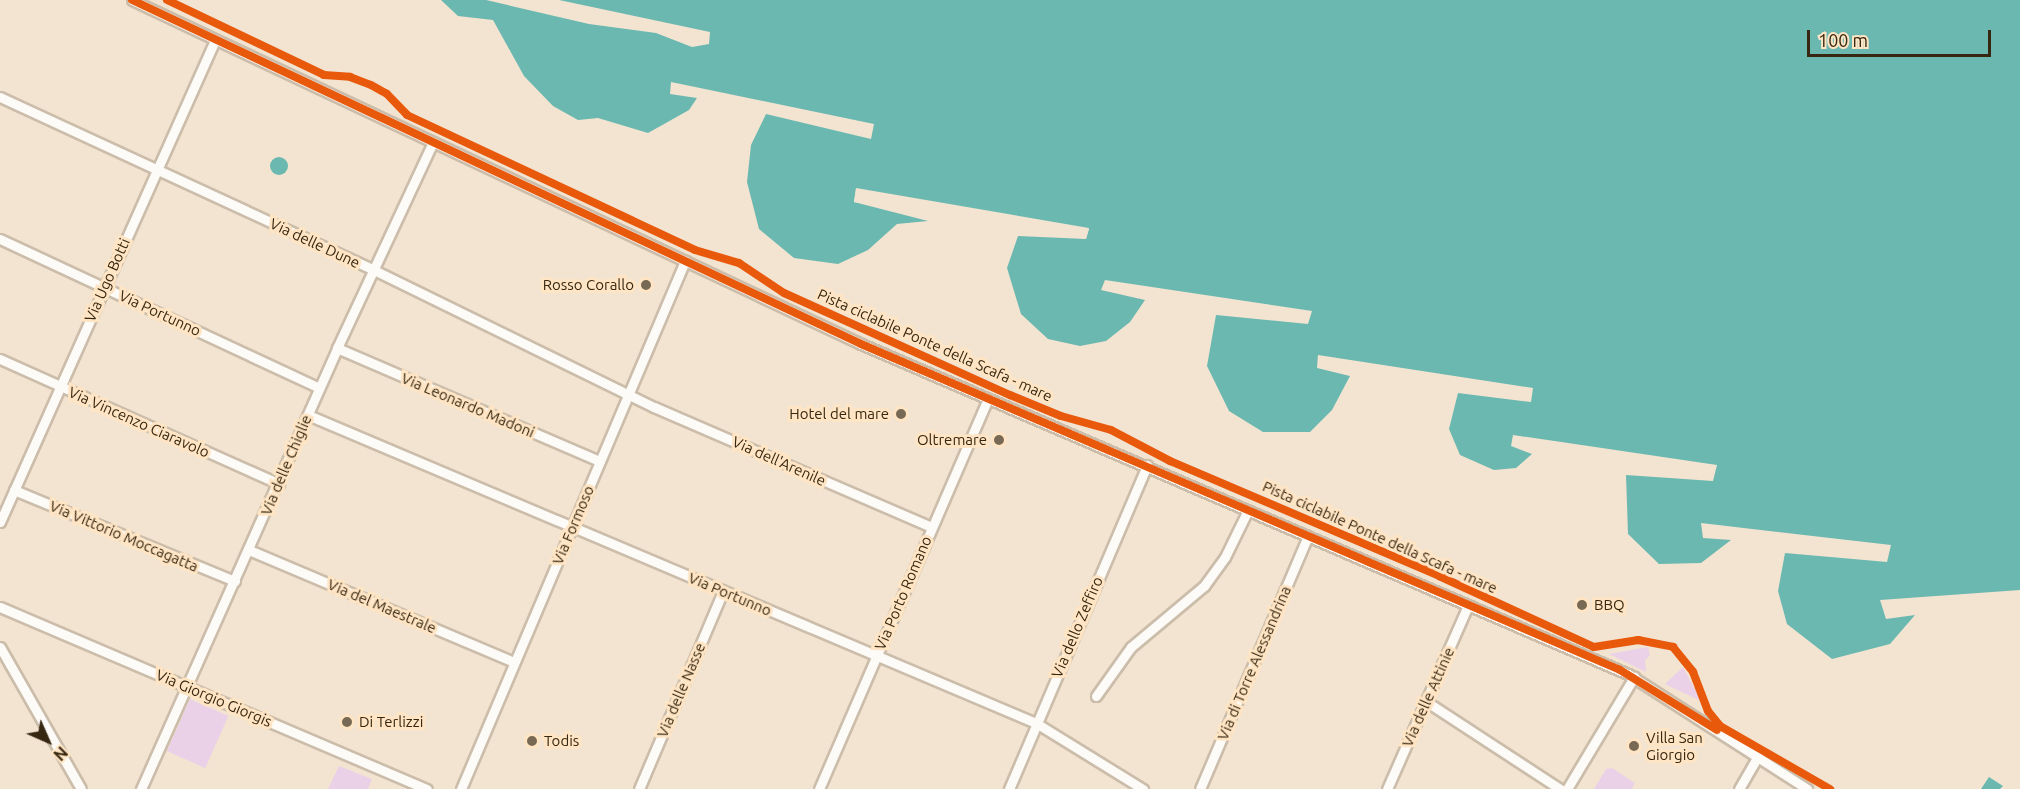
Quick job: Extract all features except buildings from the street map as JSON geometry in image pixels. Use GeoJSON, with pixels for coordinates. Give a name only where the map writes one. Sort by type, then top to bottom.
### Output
{"type":"FeatureCollection","features":[{"type":"Feature","properties":{"kind":"street"},"geometry":{"type":"LineString","coordinates":[[132,0],[861,344],[1147,465],[1635,677],[1807,789]]}},
{"type":"Feature","properties":{"kind":"street","name":"Via Ugo Botti"},"geometry":{"type":"LineString","coordinates":[[0,522],[215,40]]}},
{"type":"Feature","properties":{"kind":"street","name":"Via delle Dune"},"geometry":{"type":"LineString","coordinates":[[0,98],[374,270],[628,394]]}},
{"type":"Feature","properties":{"kind":"street","name":"Via delle Chiglie"},"geometry":{"type":"LineString","coordinates":[[141,789],[279,484],[337,348],[433,142]]}},
{"type":"Feature","properties":{"kind":"street","name":"Via Portunno"},"geometry":{"type":"LineString","coordinates":[[0,239],[320,388]]}},
{"type":"Feature","properties":{"kind":"street","name":"Via Formoso"},"geometry":{"type":"LineString","coordinates":[[460,789],[685,261]]}},
{"type":"Feature","properties":{"kind":"street","name":"Via Leonardo Madoni"},"geometry":{"type":"LineString","coordinates":[[337,348],[600,461]]}},
{"type":"Feature","properties":{"kind":"street","name":"Via Vincenzo Ciaravolo"},"geometry":{"type":"LineString","coordinates":[[0,360],[279,484]]}},
{"type":"Feature","properties":{"kind":"street","name":"Via dell'Arenile"},"geometry":{"type":"LineString","coordinates":[[628,394],[931,527]]}},
{"type":"Feature","properties":{"kind":"street","name":"Via Porto Romano"},"geometry":{"type":"LineString","coordinates":[[819,789],[988,399]]}},
{"type":"Feature","properties":{"kind":"street","name":"Via Portunno"},"geometry":{"type":"LineString","coordinates":[[308,415],[1036,723],[1143,789]]}},
{"type":"Feature","properties":{"kind":"street","name":"Via dello Zeffiro"},"geometry":{"type":"LineString","coordinates":[[1009,789],[1147,465]]}},
{"type":"Feature","properties":{"kind":"street","name":"Via Vittorio Moccagatta"},"geometry":{"type":"LineString","coordinates":[[14,490],[235,581]]}},
{"type":"Feature","properties":{"kind":"street"},"geometry":{"type":"LineString","coordinates":[[1096,696],[1131,647],[1204,586],[1225,557],[1248,510]]}},
{"type":"Feature","properties":{"kind":"street","name":"Via di Torre Alessandrina"},"geometry":{"type":"LineString","coordinates":[[1200,789],[1308,536]]}},
{"type":"Feature","properties":{"kind":"street","name":"Via del Maestrale"},"geometry":{"type":"LineString","coordinates":[[249,550],[514,662]]}},
{"type":"Feature","properties":{"kind":"street","name":"Via delle Nasse"},"geometry":{"type":"LineString","coordinates":[[639,789],[723,591]]}},
{"type":"Feature","properties":{"kind":"street","name":"Via delle Attinie"},"geometry":{"type":"LineString","coordinates":[[1387,789],[1468,605]]}},
{"type":"Feature","properties":{"kind":"street","name":"Via Giorgio Giorgis"},"geometry":{"type":"LineString","coordinates":[[0,607],[427,789]]}},
{"type":"Feature","properties":{"kind":"street"},"geometry":{"type":"LineString","coordinates":[[0,647],[81,789]]}},
{"type":"Feature","properties":{"kind":"street"},"geometry":{"type":"LineString","coordinates":[[1567,789],[1635,677]]}},
{"type":"Feature","properties":{"kind":"street"},"geometry":{"type":"LineString","coordinates":[[1427,702],[1560,789]]}},
{"type":"Feature","properties":{"kind":"street"},"geometry":{"type":"LineString","coordinates":[[1739,789],[1758,756]]}},
{"type":"Feature","properties":{"kind":"shaded area"},"geometry":{"type":"Polygon","coordinates":[[[1648,647],[1650,655],[1645,661],[1646,672],[1609,654],[1648,647]]]}},
{"type":"Feature","properties":{"kind":"shaded area"},"geometry":{"type":"Polygon","coordinates":[[[1683,667],[1694,688],[1703,702],[1665,684],[1683,667]]]}},
{"type":"Feature","properties":{"kind":"shaded area"},"geometry":{"type":"Polygon","coordinates":[[[190,699],[228,716],[205,768],[167,751],[190,699]]]}},
{"type":"Feature","properties":{"kind":"shaded area"},"geometry":{"type":"Polygon","coordinates":[[[339,766],[372,779],[368,789],[328,789],[339,766]]]}},
{"type":"Feature","properties":{"kind":"shaded area"},"geometry":{"type":"Polygon","coordinates":[[[1612,768],[1635,783],[1632,789],[1594,789],[1606,769],[1612,768]]]}},
{"type":"Feature","properties":{"kind":"water"},"geometry":{"type":"Polygon","coordinates":[[[441,0],[486,0],[589,24],[656,33],[692,47],[709,44],[710,32],[559,0],[2020,0],[2020,590],[1880,600],[1886,619],[1915,615],[1890,644],[1832,659],[1787,624],[1778,591],[1785,553],[1887,562],[1891,545],[1701,523],[1703,538],[1731,540],[1701,563],[1659,564],[1628,534],[1626,475],[1713,481],[1717,465],[1513,435],[1511,446],[1532,454],[1516,468],[1494,470],[1460,455],[1449,429],[1458,393],[1531,402],[1533,388],[1318,355],[1317,368],[1350,376],[1332,410],[1310,432],[1263,432],[1229,411],[1207,366],[1216,315],[1308,324],[1312,311],[1105,280],[1101,290],[1145,300],[1130,322],[1106,341],[1080,346],[1048,339],[1021,314],[1007,268],[1018,236],[1086,239],[1089,229],[856,189],[854,202],[928,221],[897,224],[868,250],[838,264],[794,258],[759,229],[747,182],[751,145],[766,114],[871,139],[874,124],[671,82],[670,94],[697,98],[689,110],[648,133],[598,118],[578,120],[553,106],[524,76],[493,20],[458,16],[441,0]]]}},
{"type":"Feature","properties":{"kind":"water"},"geometry":{"type":"Polygon","coordinates":[[[279,157],[285,160],[288,166],[285,172],[279,175],[273,172],[270,166],[273,160],[279,157]]]}},
{"type":"Feature","properties":{"kind":"water"},"geometry":{"type":"Polygon","coordinates":[[[1989,777],[2003,786],[2000,789],[1981,789],[1989,777]]]}},
{"type":"Feature","properties":{"kind":"pier"},"geometry":{"type":"Polygon","coordinates":[[[856,188],[1089,228],[1086,239],[1059,235],[1084,236],[1085,230],[859,192],[858,200],[885,207],[854,202],[856,188]]]}},
{"type":"Feature","properties":{"kind":"cycle path"},"geometry":{"type":"LineString","coordinates":[[132,0],[861,344],[1620,670],[1717,730]]}},
{"type":"Feature","properties":{"kind":"cycle path","name":"Pista ciclabile Ponte della Scafa - mare"},"geometry":{"type":"LineString","coordinates":[[167,0],[324,75],[350,77],[371,85],[387,94],[407,115],[695,250],[739,263],[784,293],[1010,395],[1061,416],[1111,430],[1170,461],[1439,576],[1594,647],[1638,640],[1673,647],[1693,672],[1708,711],[1720,726],[1830,789]]}},
{"type":"Feature","properties":{"kind":"place","name":"Rosso Corallo"},"geometry":{"type":"Point","coordinates":[646,285]}},
{"type":"Feature","properties":{"kind":"place","name":"Hotel del mare"},"geometry":{"type":"Point","coordinates":[901,414]}},
{"type":"Feature","properties":{"kind":"place","name":"Oltremare"},"geometry":{"type":"Point","coordinates":[999,440]}},
{"type":"Feature","properties":{"kind":"place","name":"BBQ"},"geometry":{"type":"Point","coordinates":[1582,605]}},
{"type":"Feature","properties":{"kind":"place","name":"Di Terlizzi"},"geometry":{"type":"Point","coordinates":[347,722]}},
{"type":"Feature","properties":{"kind":"place","name":"Todis"},"geometry":{"type":"Point","coordinates":[532,741]}},
{"type":"Feature","properties":{"kind":"place","name":"Villa San Giorgio"},"geometry":{"type":"Point","coordinates":[1634,746]}}]}
